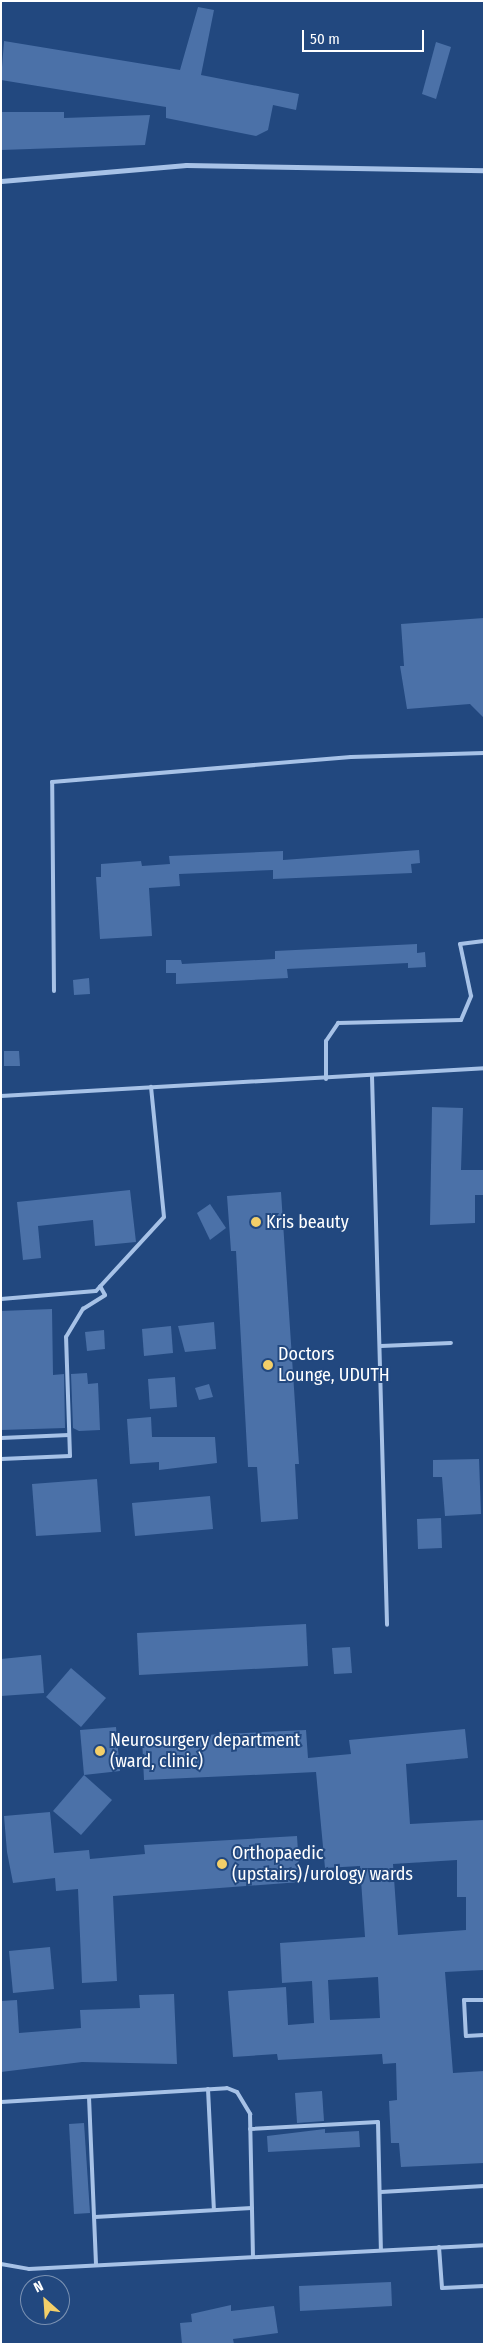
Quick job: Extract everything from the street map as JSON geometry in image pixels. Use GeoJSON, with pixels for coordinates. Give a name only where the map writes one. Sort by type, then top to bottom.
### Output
{"type":"FeatureCollection","features":[{"type":"Feature","properties":{"kind":"street"},"geometry":{"type":"LineString","coordinates":[[1,181],[186,164],[484,170]]}},
{"type":"Feature","properties":{"kind":"lane"},"geometry":{"type":"LineString","coordinates":[[54,991],[52,782],[351,758],[484,753]]}},
{"type":"Feature","properties":{"kind":"lane"},"geometry":{"type":"LineString","coordinates":[[326,1079],[326,1041],[338,1023],[461,1020],[471,996],[460,944],[484,941]]}},
{"type":"Feature","properties":{"kind":"lane"},"geometry":{"type":"LineString","coordinates":[[1,1096],[326,1079],[484,1068]]}},
{"type":"Feature","properties":{"kind":"lane"},"geometry":{"type":"LineString","coordinates":[[372,1076],[381,1346],[387,1625]]}},
{"type":"Feature","properties":{"kind":"lane"},"geometry":{"type":"LineString","coordinates":[[1,1299],[96,1291],[164,1217],[151,1087]]}},
{"type":"Feature","properties":{"kind":"lane"},"geometry":{"type":"LineString","coordinates":[[1,1458],[70,1456],[66,1337],[83,1309],[105,1294],[100,1286]]}},
{"type":"Feature","properties":{"kind":"lane"},"geometry":{"type":"LineString","coordinates":[[381,1346],[451,1344]]}},
{"type":"Feature","properties":{"kind":"lane"},"geometry":{"type":"LineString","coordinates":[[1,1438],[69,1435]]}},
{"type":"Feature","properties":{"kind":"lane"},"geometry":{"type":"LineString","coordinates":[[484,2000],[464,2000],[466,2036],[484,2035]]}},
{"type":"Feature","properties":{"kind":"lane"},"geometry":{"type":"LineString","coordinates":[[1,2102],[227,2088],[241,2096],[248,2107],[250,2129],[253,2257]]}},
{"type":"Feature","properties":{"kind":"lane"},"geometry":{"type":"LineString","coordinates":[[208,2089],[214,2210]]}},
{"type":"Feature","properties":{"kind":"lane"},"geometry":{"type":"LineString","coordinates":[[89,2097],[96,2265]]}},
{"type":"Feature","properties":{"kind":"lane"},"geometry":{"type":"LineString","coordinates":[[250,2129],[378,2122],[381,2250]]}},
{"type":"Feature","properties":{"kind":"lane"},"geometry":{"type":"LineString","coordinates":[[381,2192],[484,2186]]}},
{"type":"Feature","properties":{"kind":"lane"},"geometry":{"type":"LineString","coordinates":[[95,2217],[252,2208]]}},
{"type":"Feature","properties":{"kind":"lane"},"geometry":{"type":"LineString","coordinates":[[1,2264],[30,2268],[484,2245]]}},
{"type":"Feature","properties":{"kind":"lane"},"geometry":{"type":"LineString","coordinates":[[439,2247],[442,2288],[484,2286]]}},
{"type":"Feature","properties":{"kind":"building"},"geometry":{"type":"Polygon","coordinates":[[[198,7],[214,10],[201,75],[299,94],[296,110],[273,105],[268,130],[256,136],[166,118],[166,107],[1,80],[4,41],[180,70],[198,7]]]}},
{"type":"Feature","properties":{"kind":"building"},"geometry":{"type":"Polygon","coordinates":[[[436,42],[451,47],[436,99],[422,94],[436,42]]]}},
{"type":"Feature","properties":{"kind":"building"},"geometry":{"type":"Polygon","coordinates":[[[1,112],[64,112],[64,118],[150,115],[145,145],[1,150],[1,112]]]}},
{"type":"Feature","properties":{"kind":"building"},"geometry":{"type":"Polygon","coordinates":[[[484,618],[484,718],[470,704],[407,709],[400,666],[404,666],[401,624],[484,618]]]}},
{"type":"Feature","properties":{"kind":"building"},"geometry":{"type":"Polygon","coordinates":[[[419,850],[420,863],[411,864],[412,873],[273,879],[273,870],[179,874],[180,886],[149,888],[152,936],[100,939],[96,877],[101,877],[101,864],[141,861],[142,866],[170,864],[169,856],[283,851],[283,860],[419,850]]]}},
{"type":"Feature","properties":{"kind":"building"},"geometry":{"type":"Polygon","coordinates":[[[417,944],[417,953],[425,952],[426,967],[408,968],[408,963],[287,969],[288,978],[176,984],[176,973],[166,973],[166,960],[181,960],[182,964],[275,959],[275,951],[417,944]]]}},
{"type":"Feature","properties":{"kind":"building"},"geometry":{"type":"Polygon","coordinates":[[[89,978],[90,994],[74,995],[73,980],[89,978]]]}},
{"type":"Feature","properties":{"kind":"building"},"geometry":{"type":"Polygon","coordinates":[[[4,1051],[19,1051],[20,1066],[4,1066],[4,1051]]]}},
{"type":"Feature","properties":{"kind":"building"},"geometry":{"type":"Polygon","coordinates":[[[432,1107],[463,1108],[461,1170],[484,1170],[484,1195],[475,1195],[475,1223],[430,1225],[432,1107]]]}},
{"type":"Feature","properties":{"kind":"building"},"geometry":{"type":"Polygon","coordinates":[[[130,1190],[136,1242],[95,1246],[93,1220],[38,1226],[41,1258],[23,1260],[17,1202],[130,1190]]]}},
{"type":"Feature","properties":{"kind":"building","name":"Doctors Lounge, UDUTH"},"geometry":{"type":"Polygon","coordinates":[[[281,1192],[299,1464],[295,1464],[298,1519],[261,1522],[257,1467],[248,1467],[236,1251],[231,1251],[227,1196],[281,1192]]]}},
{"type":"Feature","properties":{"kind":"building"},"geometry":{"type":"Polygon","coordinates":[[[210,1204],[226,1228],[210,1240],[197,1213],[210,1204]]]}},
{"type":"Feature","properties":{"kind":"building"},"geometry":{"type":"Polygon","coordinates":[[[52,1309],[53,1375],[64,1374],[65,1428],[1,1430],[1,1311],[52,1309]]]}},
{"type":"Feature","properties":{"kind":"building"},"geometry":{"type":"Polygon","coordinates":[[[214,1322],[216,1349],[185,1352],[178,1326],[214,1322]]]}},
{"type":"Feature","properties":{"kind":"building"},"geometry":{"type":"Polygon","coordinates":[[[171,1326],[173,1353],[144,1356],[142,1329],[171,1326]]]}},
{"type":"Feature","properties":{"kind":"building"},"geometry":{"type":"Polygon","coordinates":[[[104,1330],[105,1349],[87,1351],[85,1332],[104,1330]]]}},
{"type":"Feature","properties":{"kind":"building"},"geometry":{"type":"Polygon","coordinates":[[[87,1373],[88,1384],[98,1383],[100,1430],[79,1431],[73,1428],[71,1374],[87,1373]]]}},
{"type":"Feature","properties":{"kind":"building"},"geometry":{"type":"Polygon","coordinates":[[[175,1377],[177,1407],[150,1409],[148,1379],[175,1377]]]}},
{"type":"Feature","properties":{"kind":"building"},"geometry":{"type":"Polygon","coordinates":[[[209,1384],[213,1397],[199,1400],[195,1388],[209,1384]]]}},
{"type":"Feature","properties":{"kind":"building"},"geometry":{"type":"Polygon","coordinates":[[[151,1417],[152,1437],[215,1437],[217,1463],[159,1470],[159,1462],[130,1464],[127,1419],[151,1417]]]}},
{"type":"Feature","properties":{"kind":"building"},"geometry":{"type":"Polygon","coordinates":[[[479,1459],[481,1514],[445,1516],[442,1477],[433,1477],[433,1460],[479,1459]]]}},
{"type":"Feature","properties":{"kind":"building"},"geometry":{"type":"Polygon","coordinates":[[[97,1479],[101,1532],[36,1536],[32,1484],[97,1479]]]}},
{"type":"Feature","properties":{"kind":"building"},"geometry":{"type":"Polygon","coordinates":[[[210,1496],[213,1529],[135,1536],[132,1503],[210,1496]]]}},
{"type":"Feature","properties":{"kind":"building"},"geometry":{"type":"Polygon","coordinates":[[[441,1518],[442,1548],[418,1549],[417,1519],[441,1518]]]}},
{"type":"Feature","properties":{"kind":"building"},"geometry":{"type":"Polygon","coordinates":[[[306,1624],[308,1666],[139,1675],[137,1633],[306,1624]]]}},
{"type":"Feature","properties":{"kind":"building"},"geometry":{"type":"Polygon","coordinates":[[[350,1647],[352,1673],[334,1674],[332,1648],[350,1647]]]}},
{"type":"Feature","properties":{"kind":"building"},"geometry":{"type":"Polygon","coordinates":[[[41,1655],[44,1693],[1,1696],[1,1659],[41,1655]]]}},
{"type":"Feature","properties":{"kind":"building"},"geometry":{"type":"Polygon","coordinates":[[[71,1668],[106,1698],[81,1727],[46,1697],[71,1668]]]}},
{"type":"Feature","properties":{"kind":"building","name":"Neurosurgery department (ward, clinic)"},"geometry":{"type":"Polygon","coordinates":[[[116,1727],[120,1771],[84,1775],[80,1730],[116,1727]]]}},
{"type":"Feature","properties":{"kind":"building"},"geometry":{"type":"Polygon","coordinates":[[[465,1729],[468,1758],[406,1764],[410,1824],[484,1820],[484,1970],[445,1972],[453,2073],[484,2071],[484,2163],[401,2167],[399,2143],[391,2143],[389,2101],[397,2100],[396,2063],[383,2064],[382,2054],[278,2060],[277,2054],[233,2057],[228,1991],[286,1987],[288,2025],[314,2023],[312,1981],[282,1983],[280,1943],[365,1937],[360,1866],[325,1868],[316,1772],[144,1780],[142,1738],[306,1730],[308,1758],[351,1754],[349,1740],[465,1729]],[[457,1860],[393,1864],[398,1935],[466,1930],[466,1897],[457,1897],[457,1860]],[[378,1977],[328,1980],[330,2020],[380,2018],[378,1977]]]}},
{"type":"Feature","properties":{"kind":"building"},"geometry":{"type":"Polygon","coordinates":[[[84,1775],[112,1800],[81,1835],[53,1811],[84,1775]]]}},
{"type":"Feature","properties":{"kind":"building"},"geometry":{"type":"Polygon","coordinates":[[[50,1812],[54,1853],[89,1850],[90,1859],[145,1854],[144,1845],[297,1836],[300,1882],[113,1896],[117,1981],[82,1983],[78,1889],[56,1891],[55,1878],[13,1883],[7,1852],[4,1816],[50,1812]]]}},
{"type":"Feature","properties":{"kind":"building"},"geometry":{"type":"Polygon","coordinates":[[[50,1947],[54,1989],[13,1993],[9,1951],[50,1947]]]}},
{"type":"Feature","properties":{"kind":"building"},"geometry":{"type":"Polygon","coordinates":[[[174,1994],[177,2064],[82,2062],[1,2072],[1,2001],[17,2000],[19,2033],[81,2028],[80,2010],[140,2008],[139,1995],[174,1994]]]}},
{"type":"Feature","properties":{"kind":"building"},"geometry":{"type":"Polygon","coordinates":[[[322,2091],[324,2121],[297,2123],[295,2093],[322,2091]]]}},
{"type":"Feature","properties":{"kind":"building"},"geometry":{"type":"Polygon","coordinates":[[[84,2123],[90,2213],[74,2214],[69,2124],[84,2123]]]}},
{"type":"Feature","properties":{"kind":"building"},"geometry":{"type":"Polygon","coordinates":[[[325,2129],[325,2133],[359,2131],[360,2147],[268,2152],[267,2136],[325,2129]]]}},
{"type":"Feature","properties":{"kind":"building"},"geometry":{"type":"Polygon","coordinates":[[[391,2282],[392,2306],[300,2311],[299,2286],[391,2282]]]}},
{"type":"Feature","properties":{"kind":"building"},"geometry":{"type":"Polygon","coordinates":[[[231,2305],[231,2311],[274,2306],[278,2333],[233,2339],[234,2344],[182,2344],[180,2323],[192,2322],[191,2314],[231,2305]]]}},
{"type":"Feature","properties":{"kind":"place","name":"Kris beauty"},"geometry":{"type":"Point","coordinates":[256,1222]}},
{"type":"Feature","properties":{"kind":"place","name":"Doctors Lounge, UDUTH"},"geometry":{"type":"Point","coordinates":[268,1365]}},
{"type":"Feature","properties":{"kind":"place","name":"Neurosurgery department (ward, clinic)"},"geometry":{"type":"Point","coordinates":[100,1751]}},
{"type":"Feature","properties":{"kind":"place","name":"Orthopaedic (upstairs)/urology wards"},"geometry":{"type":"Point","coordinates":[222,1864]}}]}
